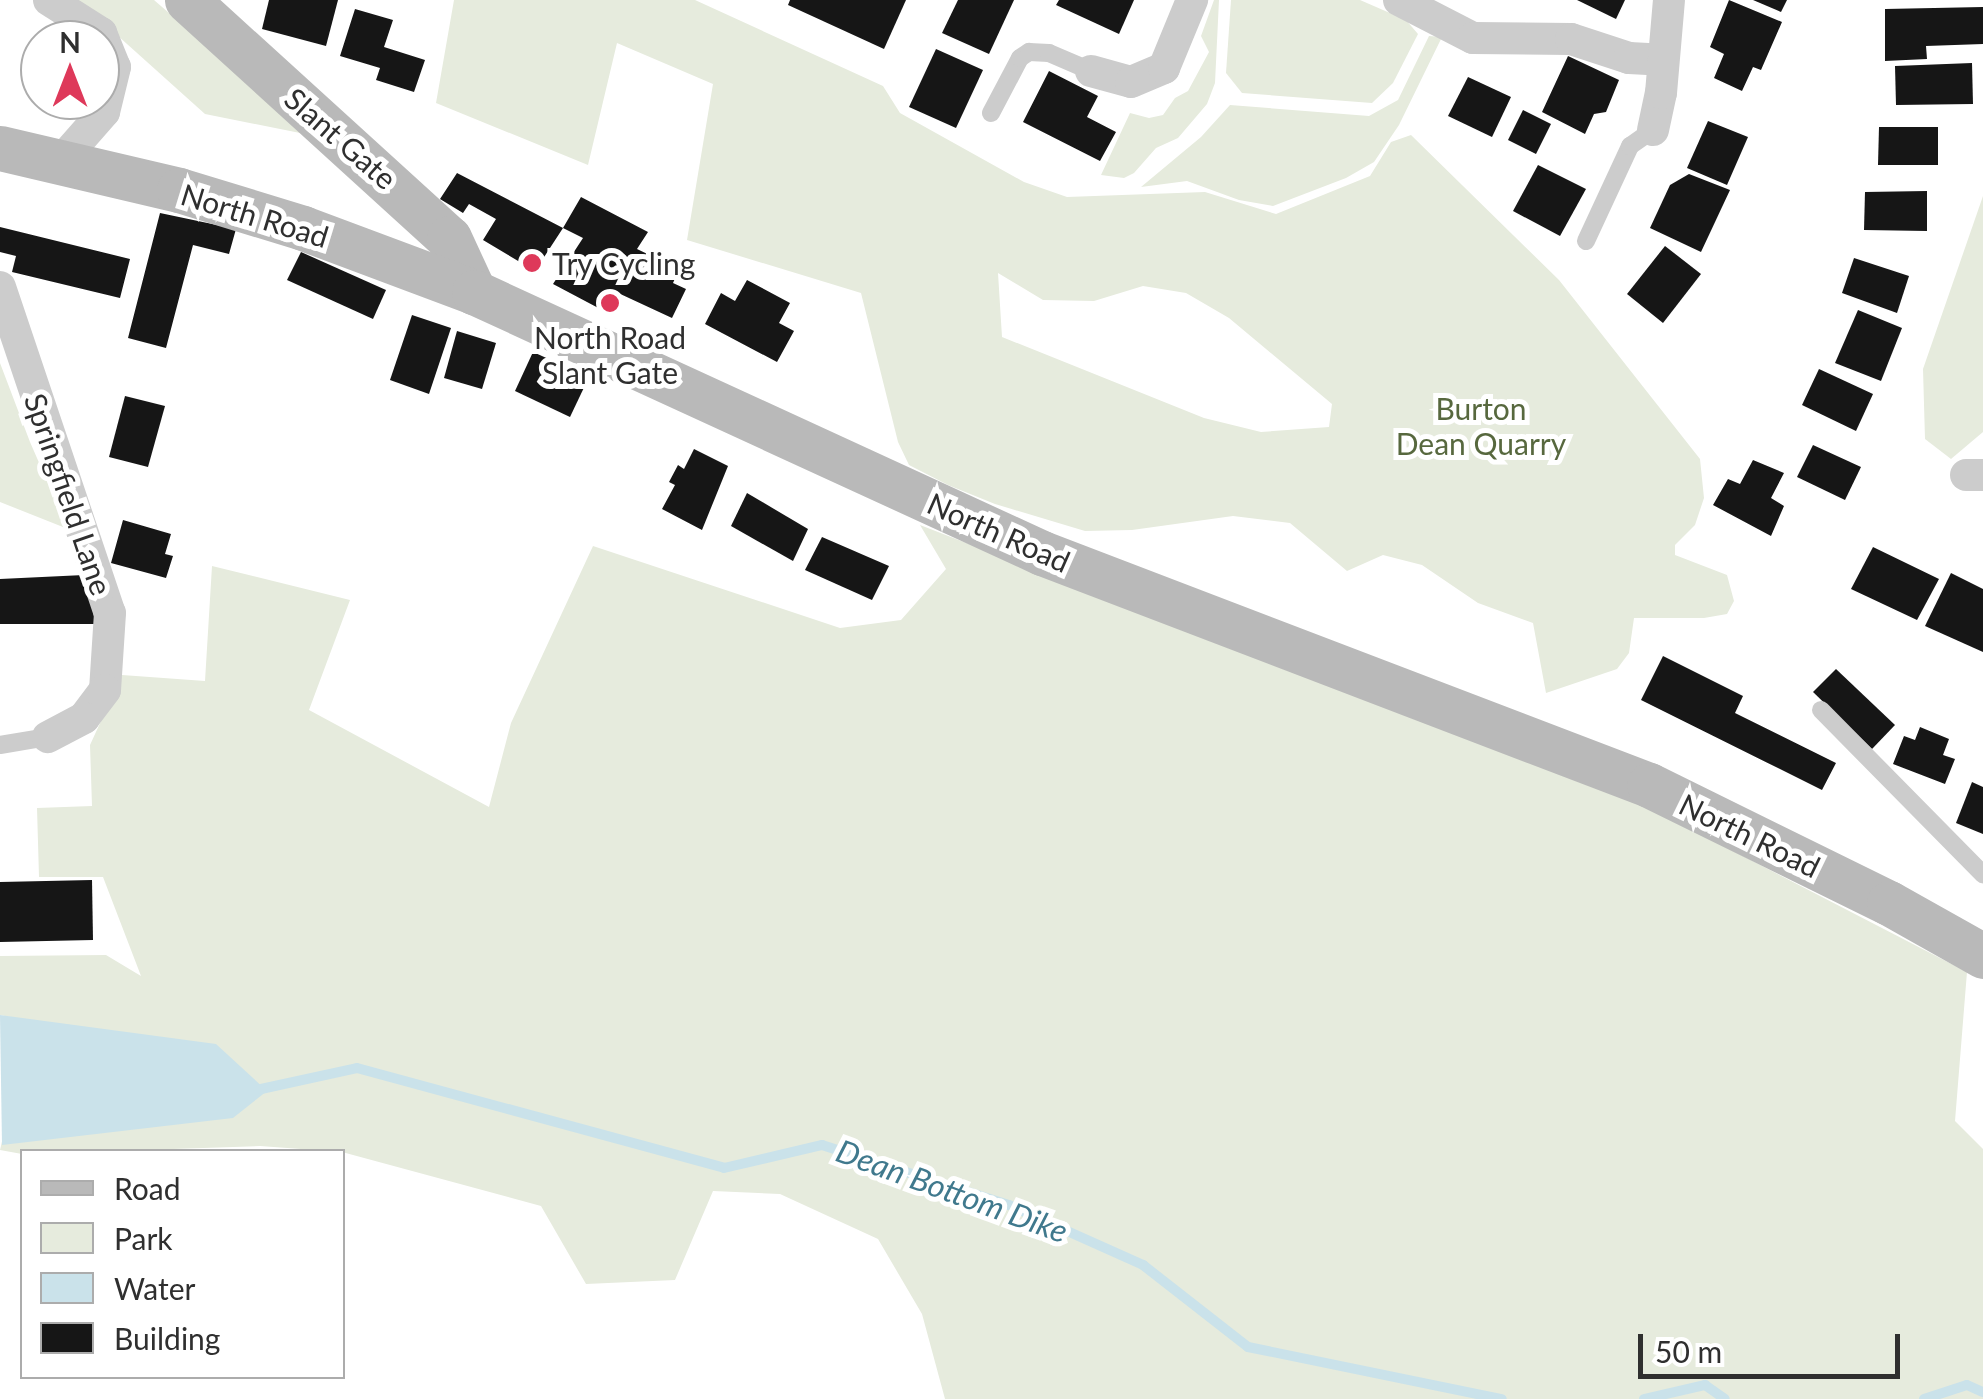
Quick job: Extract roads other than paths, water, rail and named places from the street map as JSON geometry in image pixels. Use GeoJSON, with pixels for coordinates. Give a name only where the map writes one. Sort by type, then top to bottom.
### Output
{"type":"FeatureCollection","features":[{"type":"Feature","properties":{"kind":"main road","name":"Slant Gate"},"geometry":{"type":"LineString","coordinates":[[187,0],[449,238],[474,292]]}},
{"type":"Feature","properties":{"kind":"main road","name":"North Road"},"geometry":{"type":"LineString","coordinates":[[0,148],[179,190],[303,228],[474,292],[1042,553],[1649,785],[1889,904],[1983,956]]}},
{"type":"Feature","properties":{"kind":"street"},"geometry":{"type":"LineString","coordinates":[[49,0],[101,33],[115,67],[104,112],[60,162]]}},
{"type":"Feature","properties":{"kind":"street"},"geometry":{"type":"LineString","coordinates":[[1091,71],[1131,82],[1164,68],[1192,0]]}},
{"type":"Feature","properties":{"kind":"street"},"geometry":{"type":"LineString","coordinates":[[1399,0],[1473,38],[1571,39],[1629,58],[1662,60]]}},
{"type":"Feature","properties":{"kind":"street"},"geometry":{"type":"LineString","coordinates":[[1653,130],[1661,93],[1669,0]]}},
{"type":"Feature","properties":{"kind":"street","name":"Springfield Lane"},"geometry":{"type":"LineString","coordinates":[[0,286],[110,613],[105,690],[84,718],[48,737]]}},
{"type":"Feature","properties":{"kind":"lane"},"geometry":{"type":"LineString","coordinates":[[991,112],[1020,58],[1029,52],[1049,53],[1091,71]]}},
{"type":"Feature","properties":{"kind":"lane"},"geometry":{"type":"LineString","coordinates":[[1586,241],[1630,146],[1653,130]]}},
{"type":"Feature","properties":{"kind":"lane"},"geometry":{"type":"LineString","coordinates":[[1820,710],[1983,874]]}},
{"type":"Feature","properties":{"kind":"lane"},"geometry":{"type":"LineString","coordinates":[[0,744],[48,737]]}},
{"type":"Feature","properties":{"kind":"water"},"geometry":{"type":"Polygon","coordinates":[[[0,1015],[216,1044],[267,1091],[233,1118],[2,1145],[0,1015]]]}},
{"type":"Feature","properties":{"kind":"waterway","name":"Dean Bottom Dike"},"geometry":{"type":"LineString","coordinates":[[261,1089],[357,1068],[724,1168],[822,1145],[1009,1205],[1143,1265],[1248,1347],[1502,1399]]}},
{"type":"Feature","properties":{"kind":"waterway","name":"Dean Bottom Dike"},"geometry":{"type":"LineString","coordinates":[[1644,1399],[1705,1385],[1725,1399]]}},
{"type":"Feature","properties":{"kind":"waterway","name":"Dean Bottom Dike"},"geometry":{"type":"LineString","coordinates":[[1924,1399],[1967,1385],[1983,1392]]}},
{"type":"Feature","properties":{"kind":"place","name":"Try Cycling"},"geometry":{"type":"Point","coordinates":[532,263]}},
{"type":"Feature","properties":{"kind":"place","name":"North Road Slant Gate"},"geometry":{"type":"Point","coordinates":[610,303]}},
{"type":"Feature","properties":{"kind":"park label","name":"Burton Dean Quarry"},"geometry":{"type":"Point","coordinates":[1481,425]}}]}
